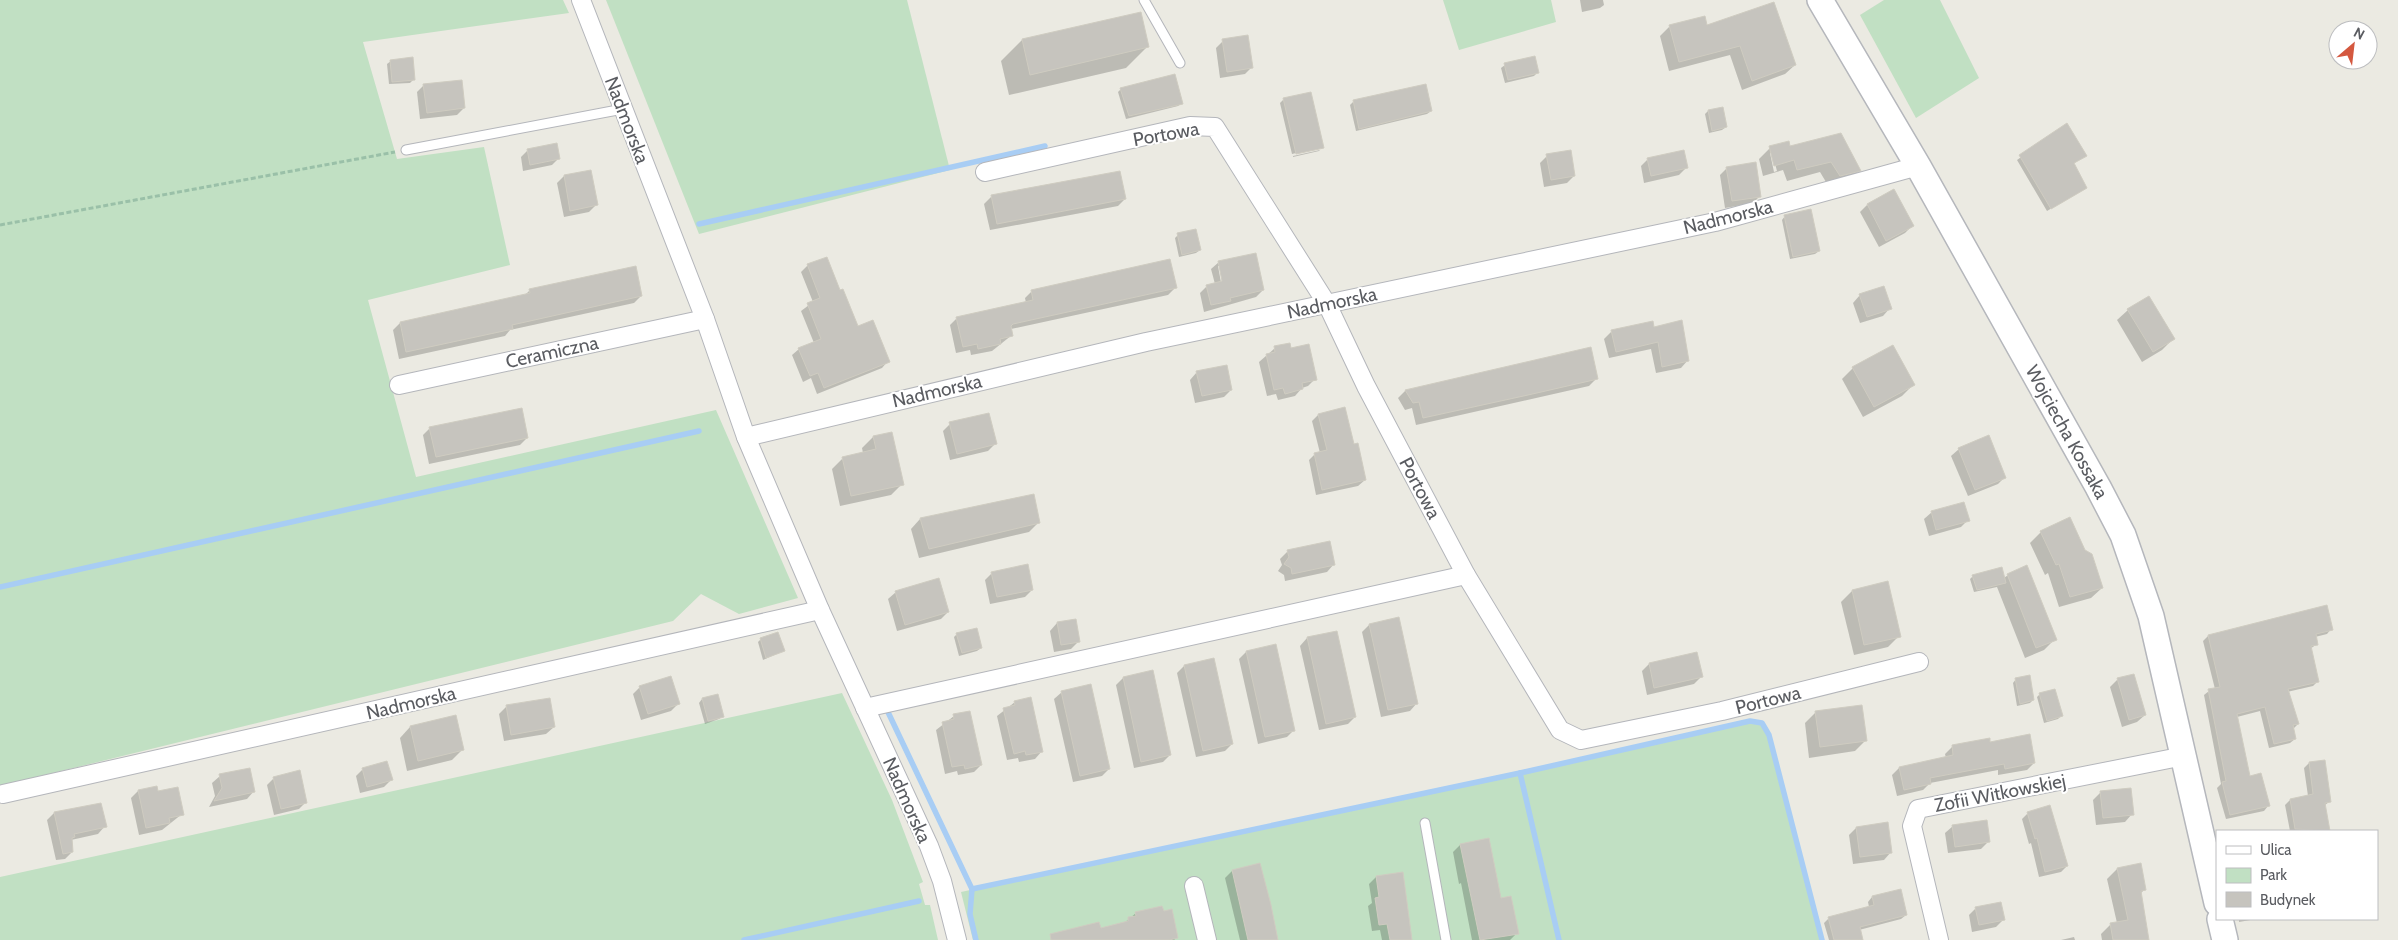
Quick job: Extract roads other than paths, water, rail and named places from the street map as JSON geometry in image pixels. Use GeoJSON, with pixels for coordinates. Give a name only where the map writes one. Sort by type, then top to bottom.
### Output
{"type":"FeatureCollection","features":[{"type":"Feature","properties":{"kind":"main road","name":"Wojciecha Kossaka"},"geometry":{"type":"LineString","coordinates":[[1820,0],[1918,166],[2098,487],[2123,536],[2151,616],[2216,899]]}},
{"type":"Feature","properties":{"kind":"main road"},"geometry":{"type":"LineString","coordinates":[[2220,920],[2225,940]]}},
{"type":"Feature","properties":{"kind":"street","name":"Nadmorska"},"geometry":{"type":"LineString","coordinates":[[581,0],[705,319],[746,437],[820,610],[929,846],[942,881],[957,940]]}},
{"type":"Feature","properties":{"kind":"street","name":"Portowa"},"geometry":{"type":"LineString","coordinates":[[985,172],[1190,126],[1215,127],[1327,304],[1366,386],[1466,575],[1560,730],[1581,740],[1722,711],[1919,662]]}},
{"type":"Feature","properties":{"kind":"street","name":"Nadmorska"},"geometry":{"type":"LineString","coordinates":[[746,437],[1146,342],[1715,222],[1918,166]]}},
{"type":"Feature","properties":{"kind":"street","name":"Ceramiczna"},"geometry":{"type":"LineString","coordinates":[[398,385],[705,319]]}},
{"type":"Feature","properties":{"kind":"street"},"geometry":{"type":"LineString","coordinates":[[865,708],[1466,575]]}},
{"type":"Feature","properties":{"kind":"street","name":"Nadmorska"},"geometry":{"type":"LineString","coordinates":[[3,794],[820,610]]}},
{"type":"Feature","properties":{"kind":"street","name":"Zofii Witkowskiej"},"geometry":{"type":"LineString","coordinates":[[1939,940],[1912,826],[1918,809],[2184,756]]}},
{"type":"Feature","properties":{"kind":"street"},"geometry":{"type":"LineString","coordinates":[[1194,886],[1207,940]]}},
{"type":"Feature","properties":{"kind":"lane"},"geometry":{"type":"LineString","coordinates":[[1144,0],[1180,63]]}},
{"type":"Feature","properties":{"kind":"lane"},"geometry":{"type":"LineString","coordinates":[[406,150],[623,109]]}},
{"type":"Feature","properties":{"kind":"lane"},"geometry":{"type":"LineString","coordinates":[[1425,823],[1446,940]]}},
{"type":"Feature","properties":{"kind":"waterway"},"geometry":{"type":"LineString","coordinates":[[699,224],[1045,146]]}},
{"type":"Feature","properties":{"kind":"waterway"},"geometry":{"type":"LineString","coordinates":[[0,587],[699,431]]}},
{"type":"Feature","properties":{"kind":"waterway"},"geometry":{"type":"LineString","coordinates":[[887,710],[972,889],[970,914],[976,940]]}},
{"type":"Feature","properties":{"kind":"waterway"},"geometry":{"type":"LineString","coordinates":[[972,889],[1520,773],[1750,721],[1762,723],[1769,735],[1822,940]]}},
{"type":"Feature","properties":{"kind":"waterway"},"geometry":{"type":"LineString","coordinates":[[1520,773],[1559,940]]}},
{"type":"Feature","properties":{"kind":"waterway"},"geometry":{"type":"LineString","coordinates":[[744,940],[919,901]]}}]}
